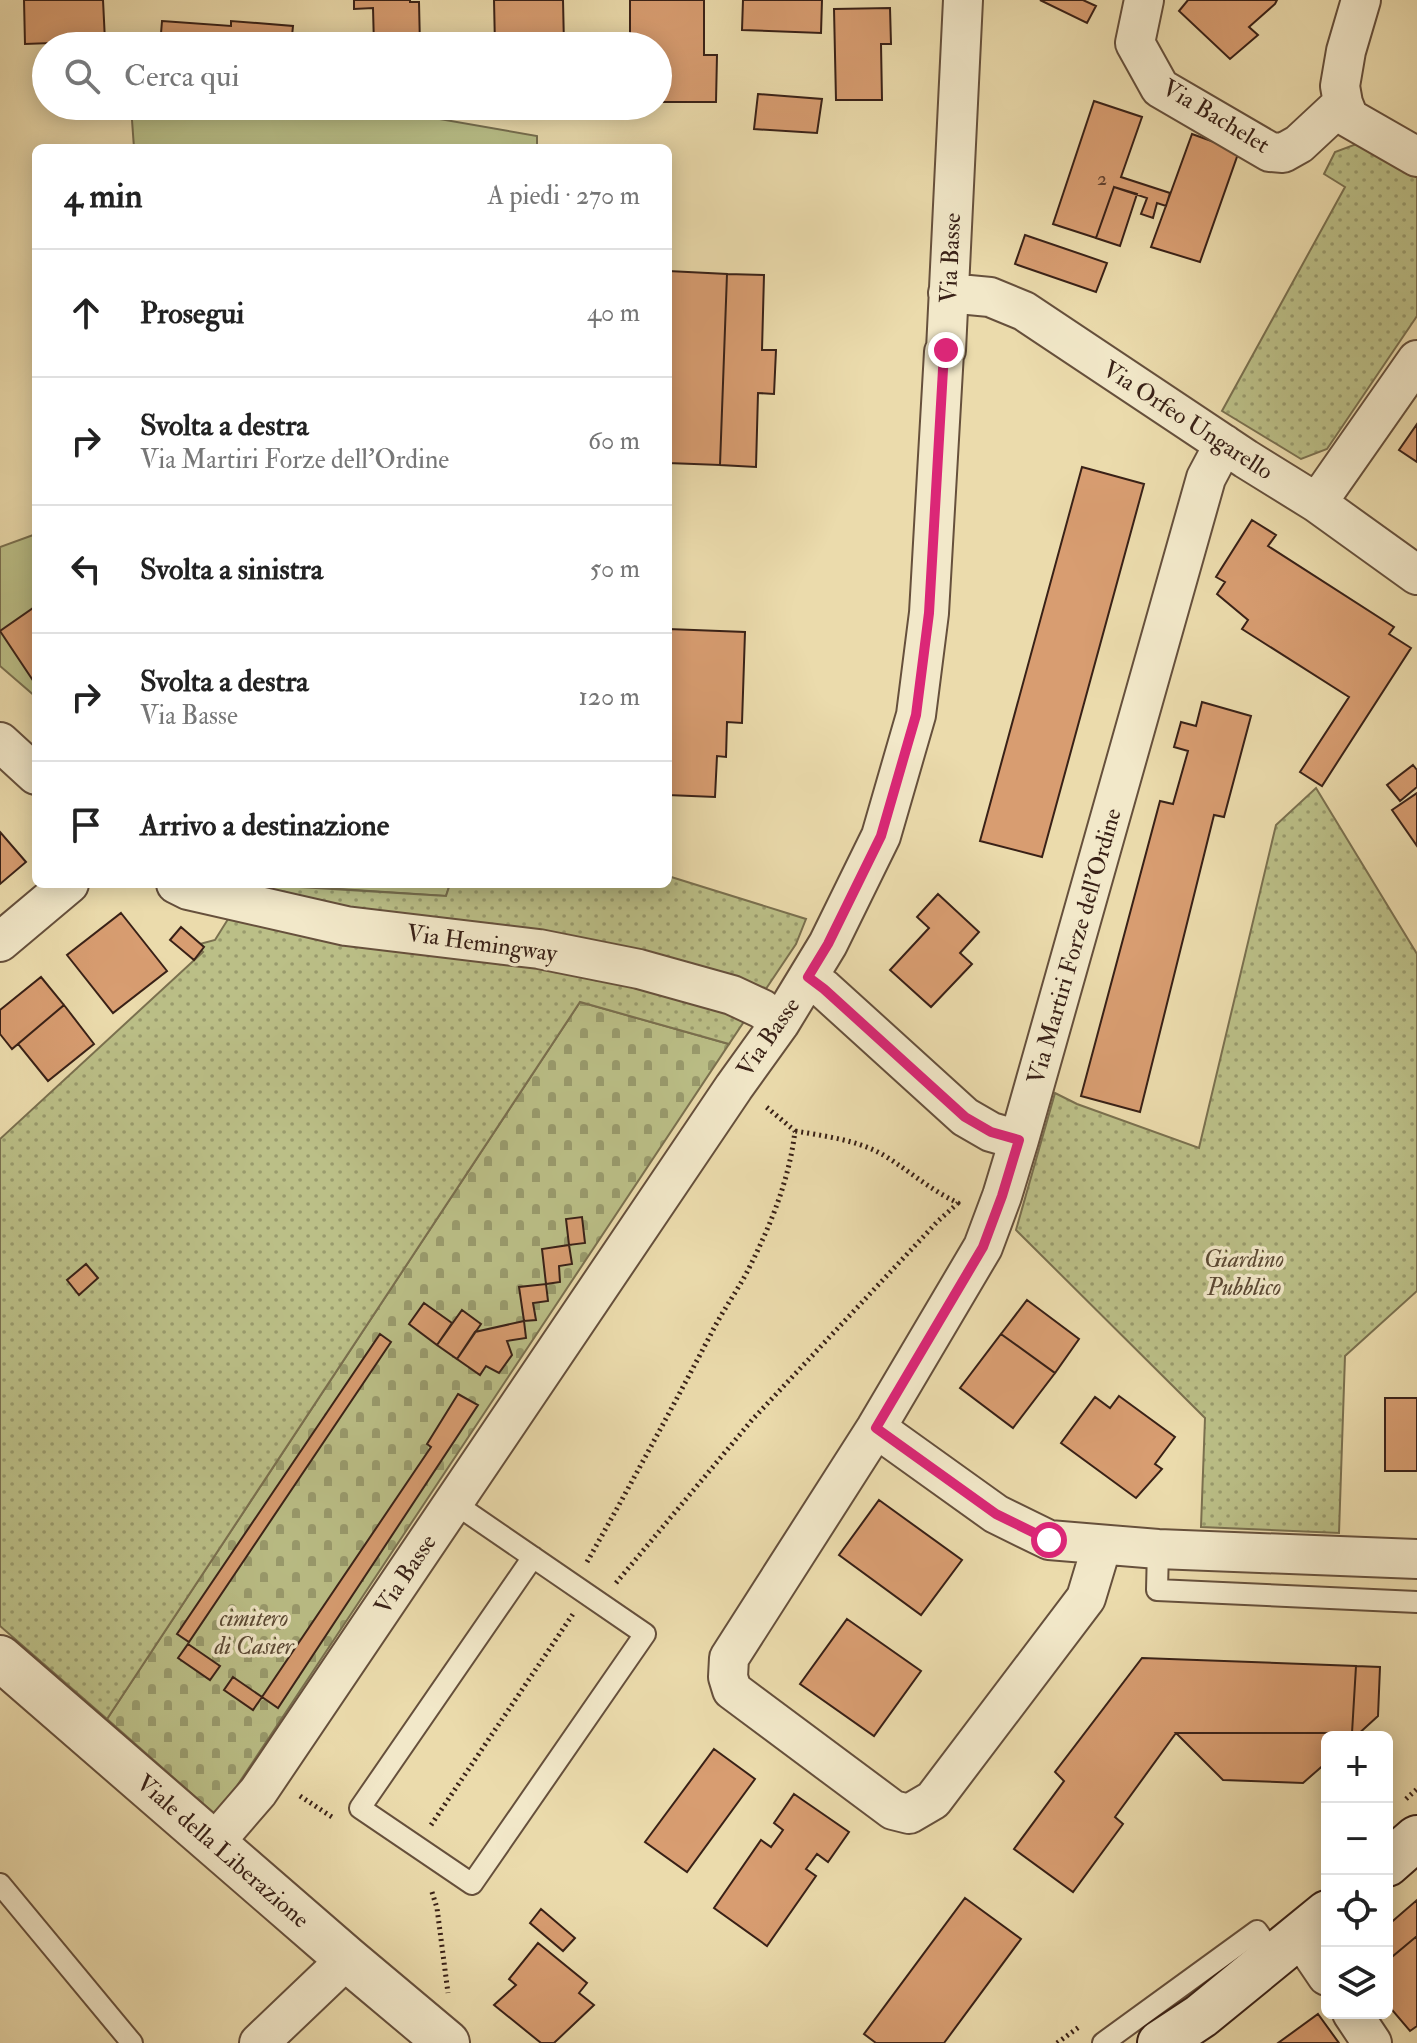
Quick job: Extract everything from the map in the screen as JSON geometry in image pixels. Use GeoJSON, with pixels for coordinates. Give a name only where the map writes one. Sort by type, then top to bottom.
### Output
{"type":"FeatureCollection","features":[{"type":"Feature","properties":{"kind":"street","name":"Via Basse"},"geometry":{"type":"LineString","coordinates":[[214,1843],[258,1792],[780,1023],[828,944],[881,836],[916,715],[929,613],[963,0]]}},
{"type":"Feature","properties":{"kind":"street","name":"Via Bachelet"},"geometry":{"type":"LineString","coordinates":[[1144,0],[1135,43],[1160,88],[1270,152],[1283,153],[1299,144],[1343,103]]}},
{"type":"Feature","properties":{"kind":"street"},"geometry":{"type":"LineString","coordinates":[[1361,0],[1346,51],[1340,86],[1343,103],[1349,118],[1417,157]]}},
{"type":"Feature","properties":{"kind":"street","name":"Via Orfeo Ungarello"},"geometry":{"type":"LineString","coordinates":[[948,293],[990,297],[1024,311],[1317,503],[1417,575]]}},
{"type":"Feature","properties":{"kind":"street"},"geometry":{"type":"LineString","coordinates":[[1317,503],[1417,360]]}},
{"type":"Feature","properties":{"kind":"street","name":"Via Martiri Forze dell'Ordine"},"geometry":{"type":"LineString","coordinates":[[1102,1545],[1086,1598],[933,1800],[909,1814],[893,1810],[732,1690],[728,1677],[729,1658],[876,1428],[983,1247],[1019,1140],[1206,478],[1224,444]]}},
{"type":"Feature","properties":{"kind":"street"},"geometry":{"type":"LineString","coordinates":[[0,742],[32,771]]}},
{"type":"Feature","properties":{"kind":"street"},"geometry":{"type":"LineString","coordinates":[[0,942],[64,888]]}},
{"type":"Feature","properties":{"kind":"street","name":"Via Hemingway"},"geometry":{"type":"LineString","coordinates":[[184,888],[346,926],[539,949],[639,969],[732,995],[762,1009],[780,1023]]}},
{"type":"Feature","properties":{"kind":"street"},"geometry":{"type":"LineString","coordinates":[[808,977],[965,1117],[991,1132],[1019,1140]]}},
{"type":"Feature","properties":{"kind":"street"},"geometry":{"type":"LineString","coordinates":[[876,1428],[996,1514],[1049,1540],[1158,1549],[1417,1559]]}},
{"type":"Feature","properties":{"kind":"street","name":"Viale della Liberazione"},"geometry":{"type":"LineString","coordinates":[[0,1658],[347,1959],[448,2023]]}},
{"type":"Feature","properties":{"kind":"street"},"geometry":{"type":"LineString","coordinates":[[1393,1859],[1417,1838]]}},
{"type":"Feature","properties":{"kind":"street"},"geometry":{"type":"LineString","coordinates":[[1160,2043],[1201,2016],[1301,1935],[1321,1967]]}},
{"type":"Feature","properties":{"kind":"street"},"geometry":{"type":"LineString","coordinates":[[259,2043],[347,1959]]}},
{"type":"Feature","properties":{"kind":"street"},"geometry":{"type":"LineString","coordinates":[[1356,2019],[1372,2043]]}},
{"type":"Feature","properties":{"kind":"lane"},"geometry":{"type":"LineString","coordinates":[[454,1503],[533,1557],[645,1634],[472,1884],[360,1808],[533,1557]]}},
{"type":"Feature","properties":{"kind":"lane"},"geometry":{"type":"LineString","coordinates":[[1158,1549],[1157,1590],[1417,1602]]}},
{"type":"Feature","properties":{"kind":"lane"},"geometry":{"type":"LineString","coordinates":[[0,1884],[132,2043]]}},
{"type":"Feature","properties":{"kind":"lane"},"geometry":{"type":"LineString","coordinates":[[1103,2043],[1257,1931],[1301,1935]]}},
{"type":"Feature","properties":{"kind":"path"},"geometry":{"type":"LineString","coordinates":[[613,1586],[752,1420],[958,1203],[936,1192],[883,1155],[839,1140],[795,1131],[761,1103]]}},
{"type":"Feature","properties":{"kind":"path"},"geometry":{"type":"LineString","coordinates":[[587,1562],[745,1276],[772,1218],[787,1175],[795,1131]]}},
{"type":"Feature","properties":{"kind":"path"},"geometry":{"type":"LineString","coordinates":[[425,1833],[573,1614]]}},
{"type":"Feature","properties":{"kind":"path"},"geometry":{"type":"LineString","coordinates":[[295,1793],[343,1825]]}},
{"type":"Feature","properties":{"kind":"path"},"geometry":{"type":"LineString","coordinates":[[430,1888],[437,1908],[448,2023]]}},
{"type":"Feature","properties":{"kind":"green space"},"geometry":{"type":"Polygon","coordinates":[[[132,120],[445,120],[537,136],[537,144],[134,144],[132,120]]]}},
{"type":"Feature","properties":{"kind":"green space"},"geometry":{"type":"Polygon","coordinates":[[[1359,143],[1417,177],[1417,316],[1327,449],[1301,459],[1222,411],[1345,187],[1324,174],[1335,152],[1359,143]]]}},
{"type":"Feature","properties":{"kind":"green space"},"geometry":{"type":"Polygon","coordinates":[[[32,535],[32,694],[0,666],[0,547],[32,535]]]}},
{"type":"Feature","properties":{"kind":"green space","name":"Giardino Pubblico"},"geometry":{"type":"Polygon","coordinates":[[[1316,788],[1417,954],[1417,1291],[1345,1356],[1339,1533],[1201,1527],[1205,1418],[1016,1230],[1055,1093],[1077,1104],[1199,1148],[1276,825],[1316,788]]]}},
{"type":"Feature","properties":{"kind":"green space"},"geometry":{"type":"Polygon","coordinates":[[[672,877],[806,919],[796,944],[729,1044],[580,1002],[107,1719],[0,1626],[0,1139],[203,952],[196,945],[215,940],[248,888],[315,888],[446,896],[449,888],[672,888],[672,877]]]}},
{"type":"Feature","properties":{"kind":"green space"},"geometry":{"type":"Polygon","coordinates":[[[324,888],[449,888],[446,896],[324,888]]]}},
{"type":"Feature","properties":{"kind":"green space","name":"cimitero di Casier"},"geometry":{"type":"Polygon","coordinates":[[[580,1002],[729,1044],[217,1816],[107,1719],[580,1002]]]}},
{"type":"Feature","properties":{"kind":"building"},"geometry":{"type":"Polygon","coordinates":[[[24,0],[103,0],[105,32],[32,32],[32,44],[25,44],[24,0]]]}},
{"type":"Feature","properties":{"kind":"building"},"geometry":{"type":"Polygon","coordinates":[[[354,0],[419,2],[420,32],[374,32],[373,8],[354,9],[354,0]]]}},
{"type":"Feature","properties":{"kind":"building"},"geometry":{"type":"Polygon","coordinates":[[[494,0],[563,0],[564,32],[495,32],[494,0]]]}},
{"type":"Feature","properties":{"kind":"building"},"geometry":{"type":"Polygon","coordinates":[[[630,0],[704,0],[704,55],[717,55],[716,102],[672,102],[672,32],[630,32],[630,0]]]}},
{"type":"Feature","properties":{"kind":"building"},"geometry":{"type":"Polygon","coordinates":[[[743,0],[822,0],[821,33],[742,30],[743,0]]]}},
{"type":"Feature","properties":{"kind":"building"},"geometry":{"type":"Polygon","coordinates":[[[1040,0],[1083,0],[1096,6],[1087,23],[1040,0]]]}},
{"type":"Feature","properties":{"kind":"building"},"geometry":{"type":"Polygon","coordinates":[[[1188,0],[1277,0],[1249,27],[1258,35],[1230,59],[1179,11],[1188,0]]]}},
{"type":"Feature","properties":{"kind":"building"},"geometry":{"type":"Polygon","coordinates":[[[890,8],[891,44],[881,44],[882,100],[836,100],[834,9],[890,8]]]}},
{"type":"Feature","properties":{"kind":"building"},"geometry":{"type":"Polygon","coordinates":[[[162,21],[231,26],[231,21],[293,26],[292,32],[161,32],[162,21]]]}},
{"type":"Feature","properties":{"kind":"building"},"geometry":{"type":"Polygon","coordinates":[[[758,94],[822,99],[817,133],[754,129],[758,94]]]}},
{"type":"Feature","properties":{"kind":"building"},"geometry":{"type":"Polygon","coordinates":[[[1094,101],[1142,117],[1121,177],[1170,193],[1166,206],[1157,203],[1153,218],[1141,214],[1147,198],[1114,187],[1096,238],[1053,224],[1094,101]]]}},
{"type":"Feature","properties":{"kind":"building"},"geometry":{"type":"Polygon","coordinates":[[[1192,134],[1239,151],[1200,262],[1151,247],[1192,134]]]}},
{"type":"Feature","properties":{"kind":"building"},"geometry":{"type":"Polygon","coordinates":[[[1114,187],[1137,194],[1120,246],[1096,238],[1114,187]]]}},
{"type":"Feature","properties":{"kind":"building"},"geometry":{"type":"Polygon","coordinates":[[[1025,235],[1107,263],[1096,292],[1015,264],[1025,235]]]}},
{"type":"Feature","properties":{"kind":"building"},"geometry":{"type":"Polygon","coordinates":[[[672,271],[727,274],[720,465],[672,463],[672,271]]]}},
{"type":"Feature","properties":{"kind":"building"},"geometry":{"type":"Polygon","coordinates":[[[727,274],[764,275],[762,350],[776,350],[774,394],[758,393],[756,467],[720,465],[727,274]]]}},
{"type":"Feature","properties":{"kind":"building"},"geometry":{"type":"Polygon","coordinates":[[[1417,424],[1417,462],[1399,450],[1417,424]]]}},
{"type":"Feature","properties":{"kind":"building"},"geometry":{"type":"Polygon","coordinates":[[[1082,467],[1144,484],[1042,857],[980,841],[1082,467]]]}},
{"type":"Feature","properties":{"kind":"building"},"geometry":{"type":"Polygon","coordinates":[[[1252,520],[1276,535],[1268,546],[1394,627],[1389,634],[1411,648],[1322,786],[1300,772],[1349,697],[1242,629],[1248,620],[1217,594],[1225,582],[1216,577],[1252,520]]]}},
{"type":"Feature","properties":{"kind":"building"},"geometry":{"type":"Polygon","coordinates":[[[32,609],[32,679],[0,631],[32,609]]]}},
{"type":"Feature","properties":{"kind":"building"},"geometry":{"type":"Polygon","coordinates":[[[672,629],[745,632],[742,723],[727,722],[726,757],[717,756],[715,797],[672,795],[672,629]]]}},
{"type":"Feature","properties":{"kind":"building"},"geometry":{"type":"Polygon","coordinates":[[[1202,702],[1251,716],[1224,817],[1214,815],[1140,1112],[1081,1096],[1160,801],[1173,804],[1188,751],[1174,747],[1181,722],[1196,726],[1202,702]]]}},
{"type":"Feature","properties":{"kind":"building"},"geometry":{"type":"Polygon","coordinates":[[[1413,765],[1417,770],[1417,787],[1400,801],[1387,785],[1413,765]]]}},
{"type":"Feature","properties":{"kind":"building"},"geometry":{"type":"Polygon","coordinates":[[[1417,793],[1417,846],[1392,810],[1417,793]]]}},
{"type":"Feature","properties":{"kind":"building"},"geometry":{"type":"Polygon","coordinates":[[[0,832],[26,862],[0,884],[0,832]]]}},
{"type":"Feature","properties":{"kind":"building"},"geometry":{"type":"Polygon","coordinates":[[[938,894],[979,932],[960,953],[972,964],[931,1007],[890,970],[929,928],[917,917],[938,894]]]}},
{"type":"Feature","properties":{"kind":"building"},"geometry":{"type":"Polygon","coordinates":[[[121,913],[167,971],[113,1013],[67,955],[121,913]]]}},
{"type":"Feature","properties":{"kind":"building"},"geometry":{"type":"Polygon","coordinates":[[[181,927],[204,947],[194,960],[170,940],[181,927]]]}},
{"type":"Feature","properties":{"kind":"building"},"geometry":{"type":"Polygon","coordinates":[[[41,977],[64,1005],[12,1049],[0,1034],[0,1010],[41,977]]]}},
{"type":"Feature","properties":{"kind":"building"},"geometry":{"type":"Polygon","coordinates":[[[64,1005],[94,1044],[48,1081],[18,1044],[64,1005]]]}},
{"type":"Feature","properties":{"kind":"building"},"geometry":{"type":"Polygon","coordinates":[[[582,1217],[585,1243],[569,1245],[566,1219],[582,1217]]]}},
{"type":"Feature","properties":{"kind":"building"},"geometry":{"type":"Polygon","coordinates":[[[569,1245],[572,1264],[559,1266],[560,1282],[546,1284],[542,1249],[569,1245]]]}},
{"type":"Feature","properties":{"kind":"building"},"geometry":{"type":"Polygon","coordinates":[[[86,1264],[98,1278],[79,1295],[67,1280],[86,1264]]]}},
{"type":"Feature","properties":{"kind":"building"},"geometry":{"type":"Polygon","coordinates":[[[546,1284],[548,1301],[533,1303],[536,1320],[524,1321],[519,1287],[546,1284]]]}},
{"type":"Feature","properties":{"kind":"building"},"geometry":{"type":"Polygon","coordinates":[[[1027,1300],[1079,1339],[1055,1373],[1001,1334],[1027,1300]]]}},
{"type":"Feature","properties":{"kind":"building"},"geometry":{"type":"Polygon","coordinates":[[[424,1303],[452,1323],[437,1345],[409,1324],[424,1303]]]}},
{"type":"Feature","properties":{"kind":"building"},"geometry":{"type":"Polygon","coordinates":[[[462,1310],[481,1324],[457,1359],[437,1345],[462,1310]]]}},
{"type":"Feature","properties":{"kind":"building"},"geometry":{"type":"Polygon","coordinates":[[[524,1321],[526,1338],[507,1341],[512,1355],[499,1373],[486,1366],[480,1375],[457,1359],[475,1332],[524,1321]]]}},
{"type":"Feature","properties":{"kind":"building"},"geometry":{"type":"Polygon","coordinates":[[[380,1334],[391,1342],[189,1642],[177,1634],[380,1334]]]}},
{"type":"Feature","properties":{"kind":"building"},"geometry":{"type":"Polygon","coordinates":[[[1001,1334],[1055,1373],[1013,1428],[960,1388],[1001,1334]]]}},
{"type":"Feature","properties":{"kind":"building"},"geometry":{"type":"Polygon","coordinates":[[[458,1394],[478,1405],[278,1708],[262,1697],[431,1447],[427,1444],[458,1394]]]}},
{"type":"Feature","properties":{"kind":"building"},"geometry":{"type":"Polygon","coordinates":[[[1119,1396],[1175,1437],[1155,1464],[1162,1469],[1136,1498],[1061,1443],[1095,1397],[1110,1408],[1119,1396]]]}},
{"type":"Feature","properties":{"kind":"building"},"geometry":{"type":"Polygon","coordinates":[[[1385,1398],[1417,1398],[1417,1471],[1385,1471],[1385,1398]]]}},
{"type":"Feature","properties":{"kind":"building"},"geometry":{"type":"Polygon","coordinates":[[[879,1500],[962,1560],[921,1615],[839,1555],[879,1500]]]}},
{"type":"Feature","properties":{"kind":"building"},"geometry":{"type":"Polygon","coordinates":[[[847,1619],[921,1671],[874,1736],[800,1684],[847,1619]]]}},
{"type":"Feature","properties":{"kind":"building"},"geometry":{"type":"Polygon","coordinates":[[[188,1644],[220,1666],[210,1680],[178,1658],[188,1644]]]}},
{"type":"Feature","properties":{"kind":"building"},"geometry":{"type":"Polygon","coordinates":[[[1142,1658],[1356,1666],[1352,1731],[1176,1733],[1115,1817],[1123,1824],[1073,1892],[1014,1849],[1064,1781],[1055,1772],[1142,1658]]]}},
{"type":"Feature","properties":{"kind":"building"},"geometry":{"type":"Polygon","coordinates":[[[1356,1666],[1380,1667],[1378,1716],[1362,1731],[1352,1731],[1356,1666]]]}},
{"type":"Feature","properties":{"kind":"building"},"geometry":{"type":"Polygon","coordinates":[[[233,1677],[262,1697],[253,1710],[224,1690],[233,1677]]]}},
{"type":"Feature","properties":{"kind":"building"},"geometry":{"type":"Polygon","coordinates":[[[1176,1733],[1321,1733],[1321,1767],[1303,1783],[1223,1780],[1176,1733]]]}},
{"type":"Feature","properties":{"kind":"building"},"geometry":{"type":"Polygon","coordinates":[[[714,1749],[755,1779],[687,1872],[645,1842],[714,1749]]]}},
{"type":"Feature","properties":{"kind":"building"},"geometry":{"type":"Polygon","coordinates":[[[794,1794],[849,1832],[828,1862],[817,1854],[806,1869],[816,1876],[767,1946],[714,1908],[761,1840],[771,1847],[783,1830],[774,1823],[794,1794]]]}},
{"type":"Feature","properties":{"kind":"building"},"geometry":{"type":"Polygon","coordinates":[[[965,1898],[1021,1939],[944,2043],[876,2043],[864,2034],[965,1898]]]}},
{"type":"Feature","properties":{"kind":"building"},"geometry":{"type":"Polygon","coordinates":[[[1417,1900],[1417,1936],[1393,1956],[1393,1947],[1393,1921],[1417,1900]]]}},
{"type":"Feature","properties":{"kind":"building"},"geometry":{"type":"Polygon","coordinates":[[[541,1909],[575,1938],[563,1951],[530,1923],[541,1909]]]}},
{"type":"Feature","properties":{"kind":"building"},"geometry":{"type":"Polygon","coordinates":[[[1417,1936],[1417,2026],[1410,2031],[1393,2011],[1393,1956],[1417,1936]]]}},
{"type":"Feature","properties":{"kind":"building"},"geometry":{"type":"Polygon","coordinates":[[[538,1943],[587,1983],[579,1993],[594,2005],[554,2043],[541,2043],[494,2005],[516,1985],[509,1979],[538,1943]]]}},
{"type":"Feature","properties":{"kind":"building"},"geometry":{"type":"Polygon","coordinates":[[[1318,2014],[1339,2043],[1278,2043],[1318,2014]]]}},
{"type":"Feature","properties":{"kind":"route"},"geometry":{"type":"LineString","coordinates":[[946,350],[929,613],[916,715],[881,836],[828,944],[808,977],[965,1117],[991,1132],[1019,1140],[983,1247],[876,1428],[996,1514],[1049,1540]]}}]}
